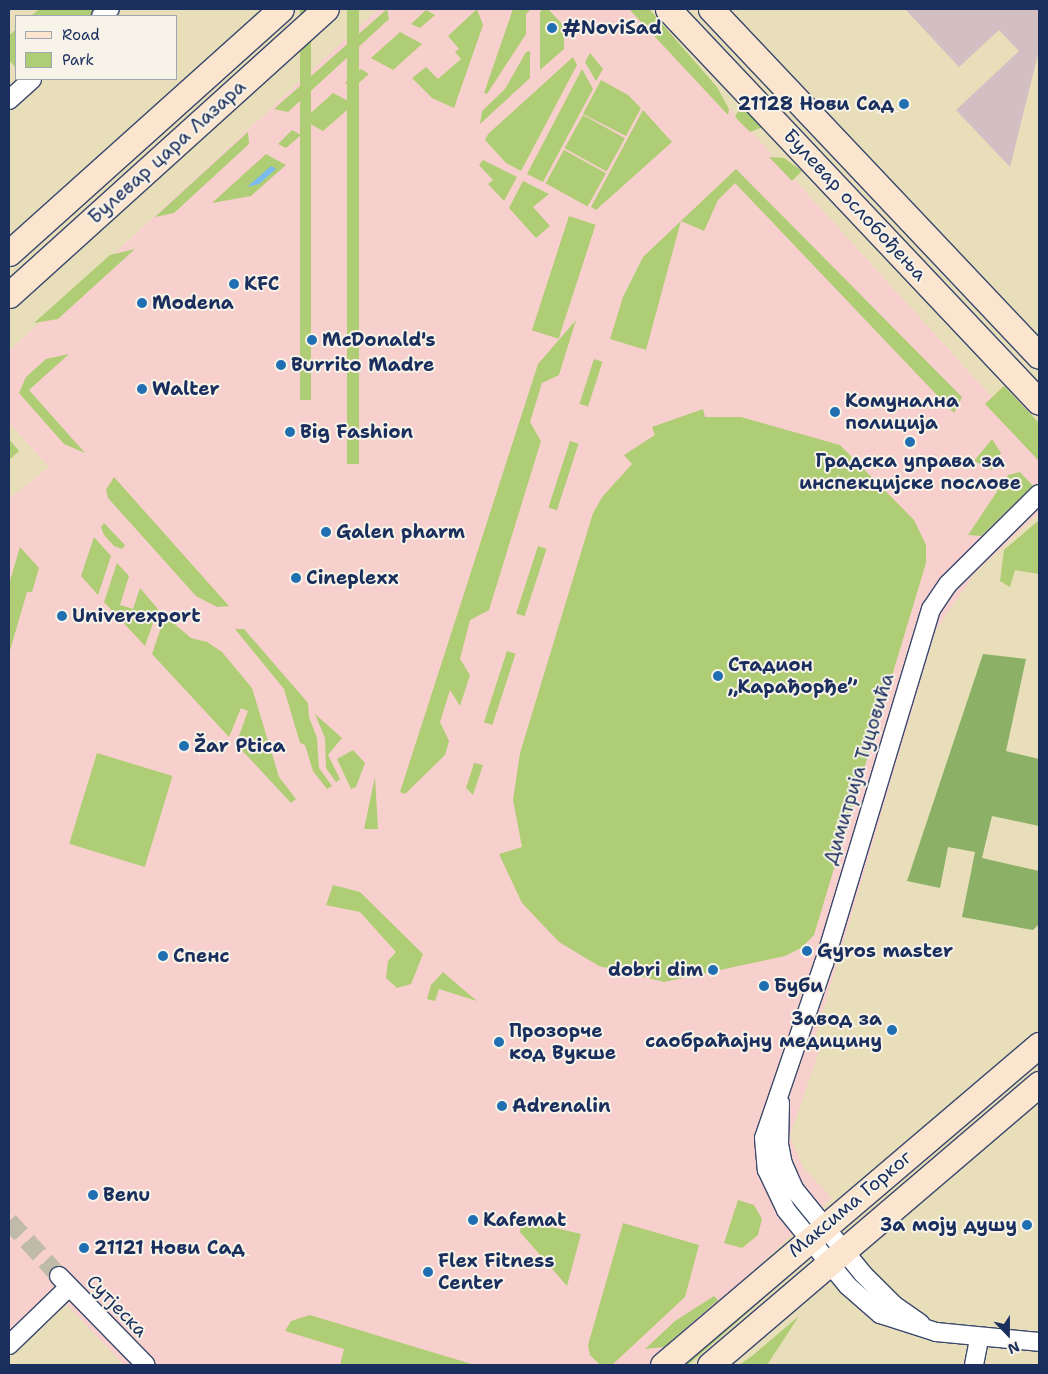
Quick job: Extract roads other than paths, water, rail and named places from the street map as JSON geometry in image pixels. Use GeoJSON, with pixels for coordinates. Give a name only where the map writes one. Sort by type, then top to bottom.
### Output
{"type":"FeatureCollection","features":[{"type":"Feature","properties":{"kind":"main road","name":"Булевар цара Лазара"},"geometry":{"type":"LineString","coordinates":[[9,253],[281,9]]}},
{"type":"Feature","properties":{"kind":"main road","name":"Булевар цара Лазара"},"geometry":{"type":"LineString","coordinates":[[9,295],[326,9]]}},
{"type":"Feature","properties":{"kind":"main road","name":"Булевар ослобођења"},"geometry":{"type":"LineString","coordinates":[[668,9],[1039,402]]}},
{"type":"Feature","properties":{"kind":"main road","name":"Булевар ослобођења"},"geometry":{"type":"LineString","coordinates":[[711,9],[1039,356]]}},
{"type":"Feature","properties":{"kind":"main road","name":"Максима Горког"},"geometry":{"type":"LineString","coordinates":[[663,1365],[1039,1045]]}},
{"type":"Feature","properties":{"kind":"main road","name":"Максима Горког"},"geometry":{"type":"LineString","coordinates":[[710,1365],[1039,1084]]}},
{"type":"Feature","properties":{"kind":"street"},"geometry":{"type":"LineString","coordinates":[[9,100],[31,80]]}},
{"type":"Feature","properties":{"kind":"street","name":"Димитрија Туцовића"},"geometry":{"type":"LineString","coordinates":[[1039,494],[948,584],[931,609],[824,964],[764,1138],[768,1170],[780,1199],[817,1233],[837,1256],[848,1286],[880,1314],[909,1326],[936,1332],[979,1338],[1039,1342]]}},
{"type":"Feature","properties":{"kind":"street","name":"Сутјеска"},"geometry":{"type":"LineString","coordinates":[[9,1345],[64,1282],[146,1365]]}},
{"type":"Feature","properties":{"kind":"street"},"geometry":{"type":"LineString","coordinates":[[974,1365],[979,1338]]}},
{"type":"Feature","properties":{"kind":"water"},"geometry":{"type":"Polygon","coordinates":[[[271,166],[276,169],[259,184],[247,187],[271,166]]]}},
{"type":"Feature","properties":{"kind":"tunnel"},"geometry":{"type":"LineString","coordinates":[[9,1221],[59,1276]]}},
{"type":"Feature","properties":{"kind":"place","name":"#NoviSad"},"geometry":{"type":"Point","coordinates":[552,28]}},
{"type":"Feature","properties":{"kind":"place","name":"21128 Нови Сад"},"geometry":{"type":"Point","coordinates":[904,104]}},
{"type":"Feature","properties":{"kind":"place","name":"KFC"},"geometry":{"type":"Point","coordinates":[234,284]}},
{"type":"Feature","properties":{"kind":"place","name":"Modena"},"geometry":{"type":"Point","coordinates":[142,303]}},
{"type":"Feature","properties":{"kind":"place","name":"McDonald's"},"geometry":{"type":"Point","coordinates":[312,340]}},
{"type":"Feature","properties":{"kind":"place","name":"Burrito Madre"},"geometry":{"type":"Point","coordinates":[281,365]}},
{"type":"Feature","properties":{"kind":"place","name":"Walter"},"geometry":{"type":"Point","coordinates":[142,389]}},
{"type":"Feature","properties":{"kind":"place","name":"Комунална полиција"},"geometry":{"type":"Point","coordinates":[835,412]}},
{"type":"Feature","properties":{"kind":"place","name":"Big Fashion"},"geometry":{"type":"Point","coordinates":[290,432]}},
{"type":"Feature","properties":{"kind":"place","name":"Градска управа за инспекцијске послове"},"geometry":{"type":"Point","coordinates":[910,442]}},
{"type":"Feature","properties":{"kind":"place","name":"Galen pharm"},"geometry":{"type":"Point","coordinates":[326,532]}},
{"type":"Feature","properties":{"kind":"place","name":"Cineplexx"},"geometry":{"type":"Point","coordinates":[296,578]}},
{"type":"Feature","properties":{"kind":"place","name":"Univerexport"},"geometry":{"type":"Point","coordinates":[62,616]}},
{"type":"Feature","properties":{"kind":"place","name":"Стадион „Карађорђе”"},"geometry":{"type":"Point","coordinates":[718,676]}},
{"type":"Feature","properties":{"kind":"place","name":"Žar Ptica"},"geometry":{"type":"Point","coordinates":[184,746]}},
{"type":"Feature","properties":{"kind":"place","name":"Gyros master"},"geometry":{"type":"Point","coordinates":[807,951]}},
{"type":"Feature","properties":{"kind":"place","name":"Спенс"},"geometry":{"type":"Point","coordinates":[163,956]}},
{"type":"Feature","properties":{"kind":"place","name":"dobri dim"},"geometry":{"type":"Point","coordinates":[713,970]}},
{"type":"Feature","properties":{"kind":"place","name":"Буби"},"geometry":{"type":"Point","coordinates":[764,986]}},
{"type":"Feature","properties":{"kind":"place","name":"Завод за саобраћајну медицину"},"geometry":{"type":"Point","coordinates":[892,1030]}},
{"type":"Feature","properties":{"kind":"place","name":"Прозорче код Вукше"},"geometry":{"type":"Point","coordinates":[499,1042]}},
{"type":"Feature","properties":{"kind":"place","name":"Adrenalin"},"geometry":{"type":"Point","coordinates":[502,1106]}},
{"type":"Feature","properties":{"kind":"place","name":"Benu"},"geometry":{"type":"Point","coordinates":[93,1195]}},
{"type":"Feature","properties":{"kind":"place","name":"Kafemat"},"geometry":{"type":"Point","coordinates":[473,1220]}},
{"type":"Feature","properties":{"kind":"place","name":"За моју душу"},"geometry":{"type":"Point","coordinates":[1027,1225]}},
{"type":"Feature","properties":{"kind":"place","name":"21121 Нови Сад"},"geometry":{"type":"Point","coordinates":[84,1248]}},
{"type":"Feature","properties":{"kind":"place","name":"Flex Fitness Center"},"geometry":{"type":"Point","coordinates":[428,1272]}}]}
